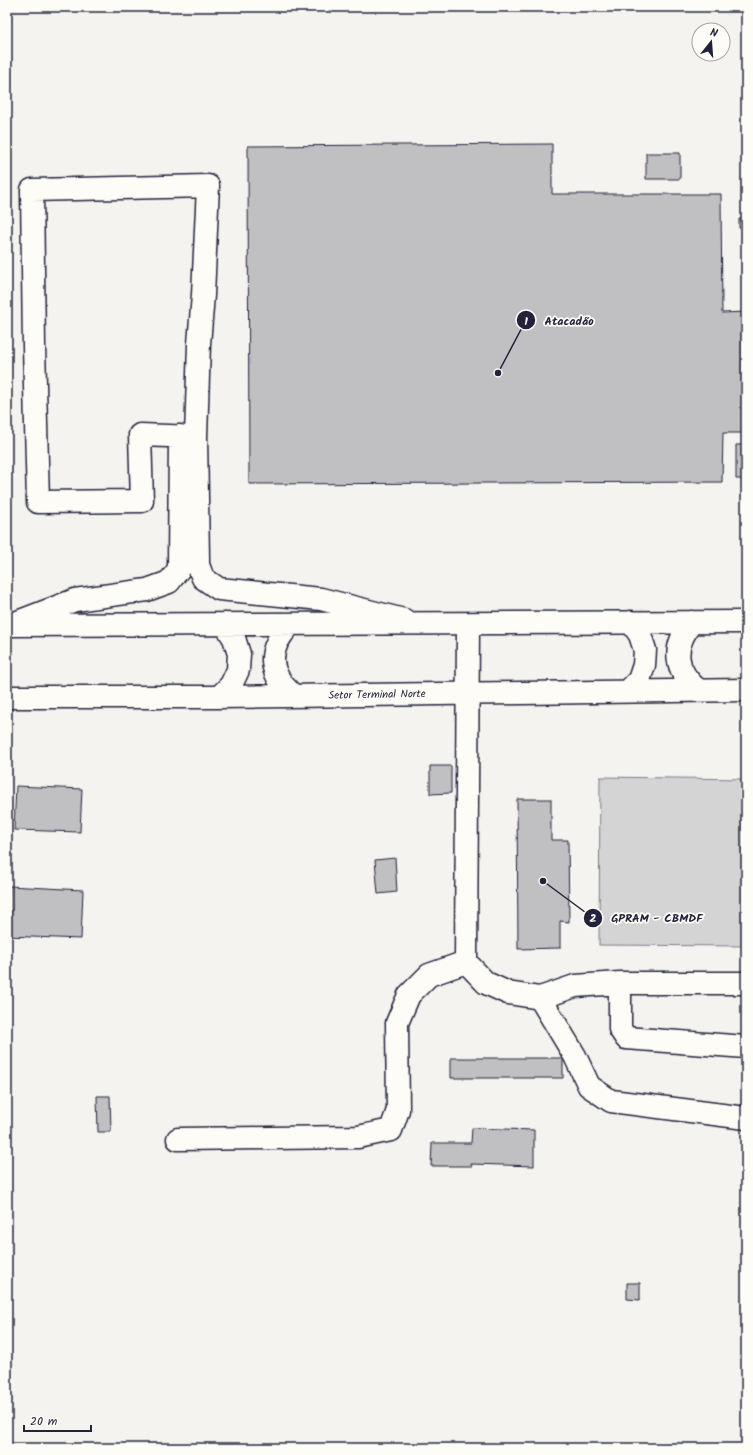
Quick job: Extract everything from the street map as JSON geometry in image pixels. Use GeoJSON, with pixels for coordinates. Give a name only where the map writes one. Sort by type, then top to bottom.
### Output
{"type":"FeatureCollection","features":[{"type":"Feature","properties":{"kind":"main road"},"geometry":{"type":"LineString","coordinates":[[8,625],[75,600],[147,590],[169,582],[179,569],[188,436],[199,344],[203,295],[208,186],[32,190],[38,502],[142,501],[140,435],[188,436]]}},
{"type":"Feature","properties":{"kind":"main road"},"geometry":{"type":"LineString","coordinates":[[188,436],[198,565],[203,578],[219,589],[321,599],[419,623]]}},
{"type":"Feature","properties":{"kind":"main road"},"geometry":{"type":"LineString","coordinates":[[628,691],[639,680],[644,665],[645,650],[640,635],[631,622]]}},
{"type":"Feature","properties":{"kind":"main road"},"geometry":{"type":"LineString","coordinates":[[692,622],[684,632],[679,644],[678,658],[681,670],[688,682],[698,690]]}},
{"type":"Feature","properties":{"kind":"main road"},"geometry":{"type":"LineString","coordinates":[[8,625],[746,622]]}},
{"type":"Feature","properties":{"kind":"main road"},"geometry":{"type":"LineString","coordinates":[[219,697],[231,685],[238,670],[239,654],[234,638],[225,624]]}},
{"type":"Feature","properties":{"kind":"main road"},"geometry":{"type":"LineString","coordinates":[[291,624],[281,634],[274,647],[273,660],[275,675],[283,687],[294,696]]}},
{"type":"Feature","properties":{"kind":"main road"},"geometry":{"type":"LineString","coordinates":[[468,624],[466,962],[486,983],[508,993],[540,998],[575,986],[620,983],[746,983]]}},
{"type":"Feature","properties":{"kind":"main road","name":"Setor Terminal Norte"},"geometry":{"type":"LineString","coordinates":[[7,697],[219,697],[746,690]]}},
{"type":"Feature","properties":{"kind":"main road"},"geometry":{"type":"LineString","coordinates":[[178,1139],[358,1137],[391,1130],[398,1110],[397,1023],[409,995],[428,975],[466,962]]}},
{"type":"Feature","properties":{"kind":"main road"},"geometry":{"type":"LineString","coordinates":[[620,983],[620,1029],[626,1038],[746,1047]]}},
{"type":"Feature","properties":{"kind":"main road"},"geometry":{"type":"LineString","coordinates":[[540,998],[575,1056],[588,1086],[611,1101],[746,1118]]}},
{"type":"Feature","properties":{"kind":"shaded area"},"geometry":{"type":"Polygon","coordinates":[[[600,777],[746,779],[746,946],[599,945],[600,777]]]}},
{"type":"Feature","properties":{"kind":"building"},"geometry":{"type":"Polygon","coordinates":[[[552,144],[552,194],[721,194],[722,313],[746,312],[746,433],[723,433],[722,482],[249,484],[248,146],[552,144]]]}},
{"type":"Feature","properties":{"kind":"building"},"geometry":{"type":"Polygon","coordinates":[[[646,153],[680,153],[680,179],[646,179],[646,153]]]}},
{"type":"Feature","properties":{"kind":"building"},"geometry":{"type":"Polygon","coordinates":[[[744,155],[746,155],[746,182],[744,182],[744,155]]]}},
{"type":"Feature","properties":{"kind":"building"},"geometry":{"type":"Polygon","coordinates":[[[739,219],[746,219],[746,228],[739,228],[739,219]]]}},
{"type":"Feature","properties":{"kind":"building"},"geometry":{"type":"Polygon","coordinates":[[[736,445],[746,445],[746,479],[736,479],[736,445]]]}},
{"type":"Feature","properties":{"kind":"building"},"geometry":{"type":"Polygon","coordinates":[[[430,766],[451,766],[451,793],[430,794],[430,766]]]}},
{"type":"Feature","properties":{"kind":"building"},"geometry":{"type":"Polygon","coordinates":[[[16,786],[82,789],[80,832],[14,830],[16,786]]]}},
{"type":"Feature","properties":{"kind":"building"},"geometry":{"type":"Polygon","coordinates":[[[517,799],[551,799],[551,840],[568,840],[569,922],[560,921],[560,948],[518,949],[517,799]]]}},
{"type":"Feature","properties":{"kind":"building"},"geometry":{"type":"Polygon","coordinates":[[[395,858],[397,892],[378,894],[375,860],[395,858]]]}},
{"type":"Feature","properties":{"kind":"building"},"geometry":{"type":"Polygon","coordinates":[[[9,886],[83,890],[81,939],[7,936],[9,886]]]}},
{"type":"Feature","properties":{"kind":"building"},"geometry":{"type":"Polygon","coordinates":[[[451,1058],[563,1058],[563,1078],[451,1078],[451,1058]]]}},
{"type":"Feature","properties":{"kind":"building"},"geometry":{"type":"Polygon","coordinates":[[[97,1096],[110,1096],[111,1132],[98,1132],[97,1096]]]}},
{"type":"Feature","properties":{"kind":"building"},"geometry":{"type":"Polygon","coordinates":[[[472,1128],[534,1130],[534,1166],[471,1164],[472,1166],[431,1166],[432,1143],[471,1143],[472,1128]]]}},
{"type":"Feature","properties":{"kind":"building"},"geometry":{"type":"Polygon","coordinates":[[[627,1283],[640,1283],[640,1300],[627,1299],[627,1283]]]}},
{"type":"Feature","properties":{"kind":"place","name":"Atacadão"},"geometry":{"type":"Point","coordinates":[498,373]}},
{"type":"Feature","properties":{"kind":"place","name":"GPRAM - CBMDF"},"geometry":{"type":"Point","coordinates":[543,881]}}]}
